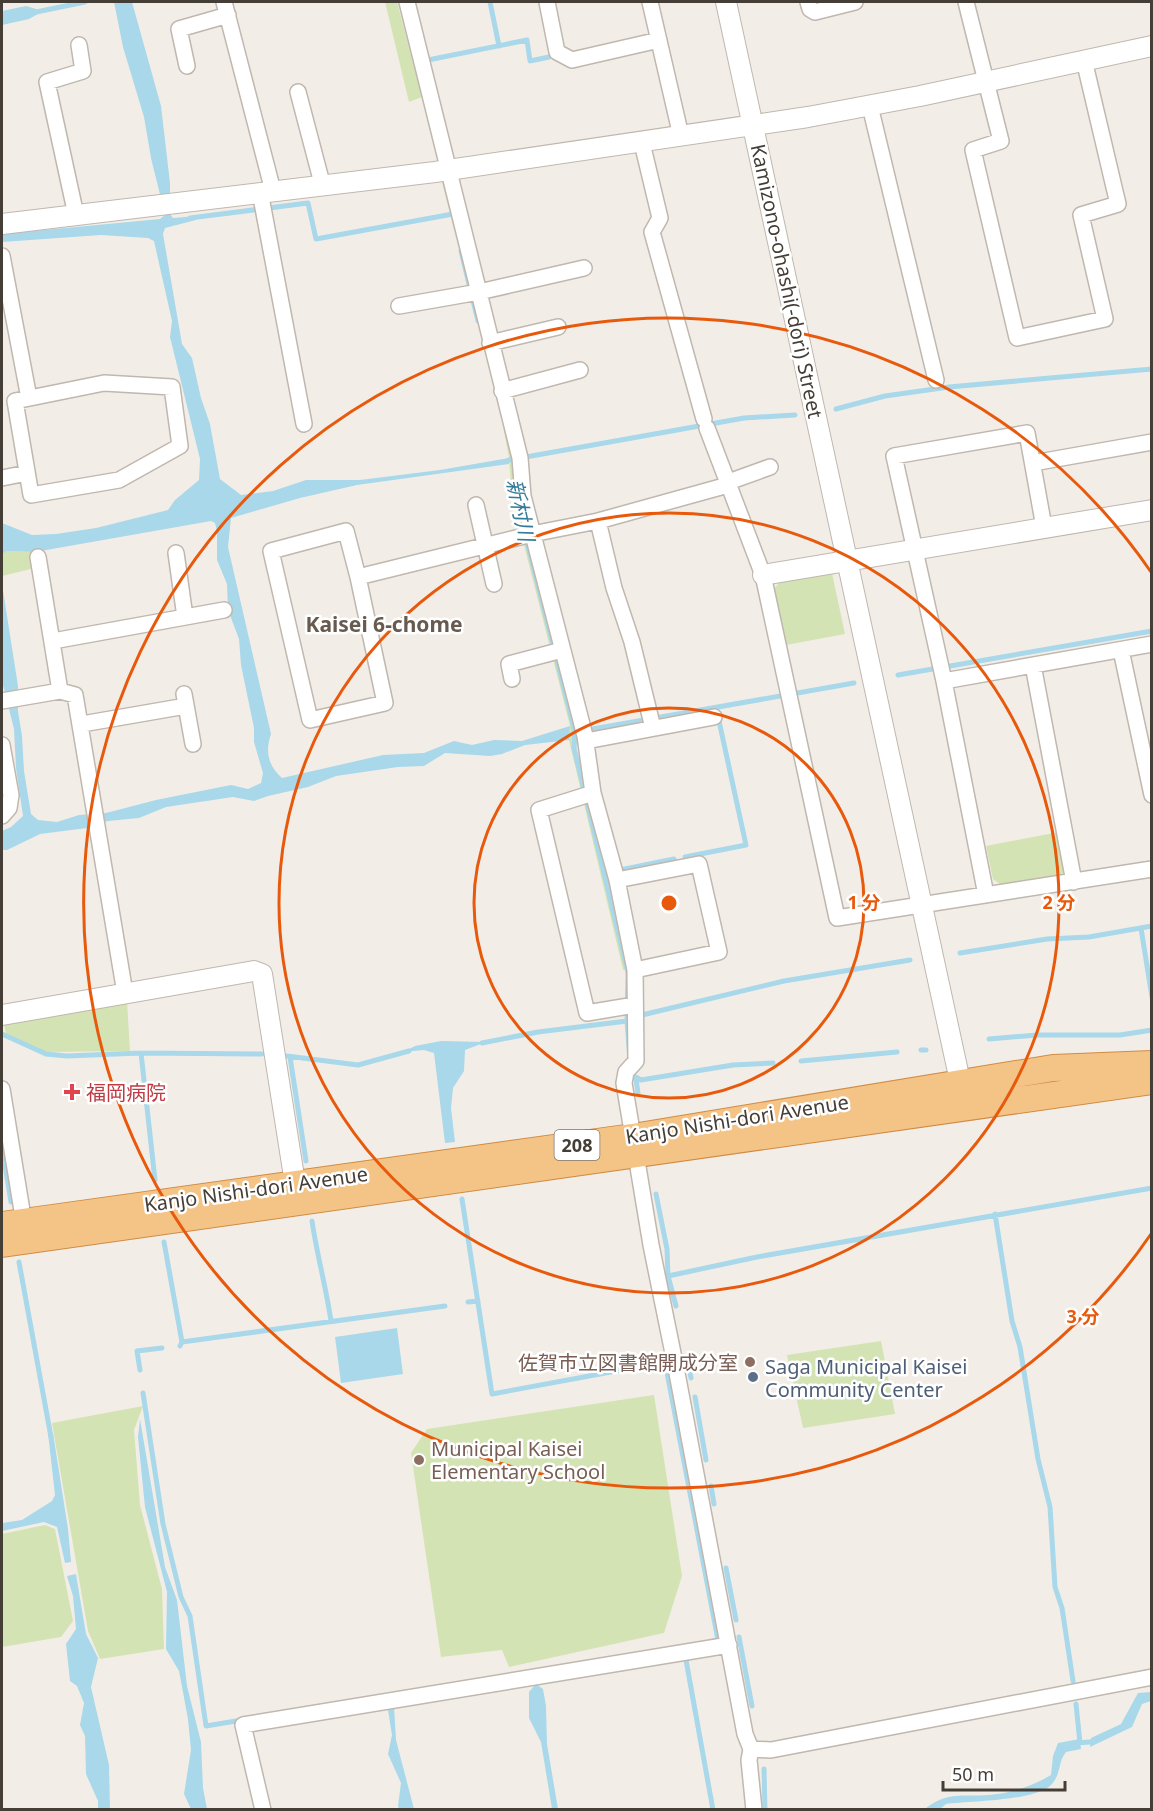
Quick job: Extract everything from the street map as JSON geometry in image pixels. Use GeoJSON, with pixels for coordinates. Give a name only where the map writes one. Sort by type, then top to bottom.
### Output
{"type":"FeatureCollection","features":[{"type":"Feature","properties":{"kind":"highway","name":"Kanjo Nishi-dori Avenue"},"geometry":{"type":"LineString","coordinates":[[2,1244],[635,1146],[961,1083],[1053,1068],[1152,1064]]}},
{"type":"Feature","properties":{"kind":"highway","name":"Kanjo Nishi-dori Avenue"},"geometry":{"type":"LineString","coordinates":[[13,1224],[295,1183],[965,1108],[1152,1081]]}},
{"type":"Feature","properties":{"kind":"street"},"geometry":{"type":"LineString","coordinates":[[407,2],[442,171],[473,293],[490,343],[520,458],[525,535],[555,652],[584,734],[586,795],[617,880],[635,970],[631,1011],[631,1066],[624,1083],[651,1245],[745,1734],[751,1749],[749,1760],[754,1809]]}},
{"type":"Feature","properties":{"kind":"street"},"geometry":{"type":"LineString","coordinates":[[547,2],[557,52],[572,60],[659,40]]}},
{"type":"Feature","properties":{"kind":"street"},"geometry":{"type":"LineString","coordinates":[[650,2],[681,136]]}},
{"type":"Feature","properties":{"kind":"street","name":"Kamizono-ohashi(-dori) Street"},"geometry":{"type":"LineString","coordinates":[[726,2],[965,1108]]}},
{"type":"Feature","properties":{"kind":"street"},"geometry":{"type":"LineString","coordinates":[[808,2],[810,9],[815,12],[855,2]]}},
{"type":"Feature","properties":{"kind":"street"},"geometry":{"type":"LineString","coordinates":[[966,2],[1001,141],[973,150],[1017,338],[1105,319],[1081,215],[1118,204],[1084,60]]}},
{"type":"Feature","properties":{"kind":"street"},"geometry":{"type":"LineString","coordinates":[[188,66],[179,29],[226,8],[265,200],[304,424]]}},
{"type":"Feature","properties":{"kind":"street"},"geometry":{"type":"LineString","coordinates":[[76,215],[47,82],[83,71],[79,45]]}},
{"type":"Feature","properties":{"kind":"street"},"geometry":{"type":"LineString","coordinates":[[2,225],[167,204],[265,200],[323,187],[642,143],[870,106],[1152,46]]}},
{"type":"Feature","properties":{"kind":"street"},"geometry":{"type":"LineString","coordinates":[[298,92],[323,187]]}},
{"type":"Feature","properties":{"kind":"street"},"geometry":{"type":"LineString","coordinates":[[870,106],[936,380]]}},
{"type":"Feature","properties":{"kind":"street"},"geometry":{"type":"LineString","coordinates":[[642,143],[660,218],[652,232],[706,423],[763,575],[837,918],[1152,869]]}},
{"type":"Feature","properties":{"kind":"street"},"geometry":{"type":"LineString","coordinates":[[2,256],[29,398]]}},
{"type":"Feature","properties":{"kind":"street"},"geometry":{"type":"LineString","coordinates":[[399,306],[473,293],[584,268]]}},
{"type":"Feature","properties":{"kind":"street"},"geometry":{"type":"LineString","coordinates":[[490,343],[558,327]]}},
{"type":"Feature","properties":{"kind":"street"},"geometry":{"type":"LineString","coordinates":[[502,391],[580,370]]}},
{"type":"Feature","properties":{"kind":"street"},"geometry":{"type":"LineString","coordinates":[[104,383],[172,387],[180,446],[119,480],[31,495],[15,401],[29,398],[104,383]]}},
{"type":"Feature","properties":{"kind":"street"},"geometry":{"type":"LineString","coordinates":[[986,895],[942,673],[894,456],[1027,433],[1044,527]]}},
{"type":"Feature","properties":{"kind":"street"},"geometry":{"type":"LineString","coordinates":[[1033,463],[1152,442]]}},
{"type":"Feature","properties":{"kind":"street"},"geometry":{"type":"LineString","coordinates":[[358,577],[525,535],[598,521],[728,485],[734,480],[770,466]]}},
{"type":"Feature","properties":{"kind":"street"},"geometry":{"type":"LineString","coordinates":[[2,478],[27,473]]}},
{"type":"Feature","properties":{"kind":"street"},"geometry":{"type":"LineString","coordinates":[[476,505],[494,584]]}},
{"type":"Feature","properties":{"kind":"street"},"geometry":{"type":"LineString","coordinates":[[763,575],[1152,510]]}},
{"type":"Feature","properties":{"kind":"street"},"geometry":{"type":"LineString","coordinates":[[598,521],[614,588],[632,642],[650,718]]}},
{"type":"Feature","properties":{"kind":"street"},"geometry":{"type":"LineString","coordinates":[[345,531],[358,577],[385,703],[310,720],[272,551],[345,531]]}},
{"type":"Feature","properties":{"kind":"street"},"geometry":{"type":"LineString","coordinates":[[176,553],[185,617]]}},
{"type":"Feature","properties":{"kind":"street"},"geometry":{"type":"LineString","coordinates":[[38,558],[60,691]]}},
{"type":"Feature","properties":{"kind":"street"},"geometry":{"type":"LineString","coordinates":[[53,641],[224,610]]}},
{"type":"Feature","properties":{"kind":"street"},"geometry":{"type":"LineString","coordinates":[[942,673],[1034,665],[1152,644]]}},
{"type":"Feature","properties":{"kind":"street"},"geometry":{"type":"LineString","coordinates":[[1121,650],[1152,795]]}},
{"type":"Feature","properties":{"kind":"street"},"geometry":{"type":"LineString","coordinates":[[512,679],[509,664],[555,652]]}},
{"type":"Feature","properties":{"kind":"street"},"geometry":{"type":"LineString","coordinates":[[1034,665],[1074,882]]}},
{"type":"Feature","properties":{"kind":"street"},"geometry":{"type":"LineString","coordinates":[[2,701],[60,691],[75,695],[82,724],[126,993]]}},
{"type":"Feature","properties":{"kind":"street"},"geometry":{"type":"LineString","coordinates":[[82,724],[185,700],[193,744]]}},
{"type":"Feature","properties":{"kind":"street"},"geometry":{"type":"LineString","coordinates":[[584,734],[714,717]]}},
{"type":"Feature","properties":{"kind":"street"},"geometry":{"type":"LineString","coordinates":[[2,745],[11,795],[9,808],[2,816]]}},
{"type":"Feature","properties":{"kind":"street"},"geometry":{"type":"LineString","coordinates":[[586,795],[539,810],[587,1013],[631,1011]]}},
{"type":"Feature","properties":{"kind":"street"},"geometry":{"type":"LineString","coordinates":[[617,880],[699,864],[719,952],[635,970]]}},
{"type":"Feature","properties":{"kind":"street"},"geometry":{"type":"LineString","coordinates":[[2,1015],[254,970],[262,974],[295,1183]]}},
{"type":"Feature","properties":{"kind":"street"},"geometry":{"type":"LineString","coordinates":[[2,1089],[13,1224]]}},
{"type":"Feature","properties":{"kind":"street"},"geometry":{"type":"LineString","coordinates":[[263,1809],[243,1725],[729,1645]]}},
{"type":"Feature","properties":{"kind":"street"},"geometry":{"type":"LineString","coordinates":[[751,1749],[771,1750],[1152,1677]]}},
{"type":"Feature","properties":{"kind":"green space"},"geometry":{"type":"Polygon","coordinates":[[[385,2],[397,2],[422,97],[409,102],[385,2]]]}},
{"type":"Feature","properties":{"kind":"green space"},"geometry":{"type":"Polygon","coordinates":[[[442,182],[448,182],[578,729],[576,750],[630,967],[623,970],[569,740],[570,726],[512,498],[509,458],[502,420],[442,182]]]}},
{"type":"Feature","properties":{"kind":"green space"},"geometry":{"type":"Polygon","coordinates":[[[7,551],[35,552],[31,569],[2,576],[2,554],[7,551]]]}},
{"type":"Feature","properties":{"kind":"green space"},"geometry":{"type":"Polygon","coordinates":[[[832,573],[845,634],[786,645],[774,589],[779,583],[832,573]]]}},
{"type":"Feature","properties":{"kind":"green space"},"geometry":{"type":"Polygon","coordinates":[[[1059,832],[1066,868],[1062,876],[1001,885],[993,879],[986,846],[1059,832]]]}},
{"type":"Feature","properties":{"kind":"green space"},"geometry":{"type":"Polygon","coordinates":[[[127,1001],[130,1051],[44,1052],[6,1035],[4,1024],[127,1001]]]}},
{"type":"Feature","properties":{"kind":"green space"},"geometry":{"type":"Polygon","coordinates":[[[881,1341],[895,1414],[803,1428],[787,1355],[881,1341]]]}},
{"type":"Feature","properties":{"kind":"green space"},"geometry":{"type":"Polygon","coordinates":[[[654,1395],[682,1576],[664,1633],[509,1667],[502,1650],[441,1657],[411,1453],[427,1429],[654,1395]]]}},
{"type":"Feature","properties":{"kind":"green space"},"geometry":{"type":"Polygon","coordinates":[[[143,1406],[134,1430],[140,1505],[162,1589],[164,1649],[100,1659],[88,1631],[52,1423],[143,1406]]]}},
{"type":"Feature","properties":{"kind":"green space"},"geometry":{"type":"Polygon","coordinates":[[[45,1525],[55,1529],[73,1621],[61,1637],[2,1647],[2,1534],[45,1525]]]}},
{"type":"Feature","properties":{"kind":"water"},"geometry":{"type":"Polygon","coordinates":[[[114,2],[132,2],[161,106],[170,183],[170,214],[173,218],[197,216],[196,220],[165,228],[163,234],[182,344],[192,358],[201,398],[210,424],[220,479],[241,495],[273,491],[306,480],[360,480],[509,458],[509,464],[357,485],[300,498],[231,518],[228,547],[271,734],[268,746],[269,758],[277,773],[282,778],[383,755],[424,753],[454,741],[472,745],[494,740],[522,741],[570,726],[569,740],[525,745],[490,756],[445,753],[424,766],[398,767],[336,776],[308,787],[254,801],[233,797],[166,807],[139,818],[108,821],[87,828],[40,834],[7,850],[2,850],[2,831],[11,827],[23,816],[16,768],[14,729],[3,685],[2,584],[18,686],[24,771],[31,814],[38,820],[57,822],[79,815],[106,813],[231,785],[248,789],[261,783],[263,773],[254,742],[254,728],[241,665],[239,639],[228,610],[227,584],[217,560],[215,523],[211,521],[35,552],[7,551],[2,554],[2,523],[32,535],[96,528],[168,510],[175,500],[199,480],[200,459],[170,337],[172,321],[154,241],[148,238],[101,235],[2,242],[2,234],[160,219],[165,215],[144,117],[123,47],[114,2]]]}},
{"type":"Feature","properties":{"kind":"water"},"geometry":{"type":"Polygon","coordinates":[[[26,6],[43,11],[29,19],[2,25],[2,11],[26,6]]]}},
{"type":"Feature","properties":{"kind":"water"},"geometry":{"type":"Polygon","coordinates":[[[441,1041],[486,1042],[465,1050],[464,1071],[453,1088],[451,1108],[455,1142],[445,1143],[434,1053],[424,1050],[403,1052],[415,1046],[441,1041]]]}},
{"type":"Feature","properties":{"kind":"water"},"geometry":{"type":"Polygon","coordinates":[[[397,1328],[403,1374],[341,1383],[335,1337],[397,1328]]]}},
{"type":"Feature","properties":{"kind":"water"},"geometry":{"type":"Polygon","coordinates":[[[140,1419],[165,1567],[177,1600],[187,1686],[201,1742],[203,1788],[207,1809],[191,1809],[184,1794],[191,1750],[188,1719],[179,1671],[166,1649],[167,1592],[145,1507],[138,1437],[140,1419]]]}},
{"type":"Feature","properties":{"kind":"water"},"geometry":{"type":"Polygon","coordinates":[[[48,1433],[53,1433],[68,1529],[71,1562],[65,1563],[57,1527],[44,1522],[2,1531],[2,1523],[22,1520],[52,1501],[55,1495],[48,1433]]]}},
{"type":"Feature","properties":{"kind":"water"},"geometry":{"type":"Polygon","coordinates":[[[76,1574],[86,1634],[98,1658],[91,1687],[109,1765],[110,1809],[98,1809],[98,1801],[86,1774],[85,1736],[80,1725],[84,1703],[77,1686],[70,1681],[66,1644],[76,1629],[73,1596],[67,1576],[76,1574]]]}},
{"type":"Feature","properties":{"kind":"water"},"geometry":{"type":"Polygon","coordinates":[[[536,1684],[543,1689],[546,1706],[547,1744],[558,1809],[552,1809],[541,1742],[529,1718],[529,1692],[536,1684]]]}},
{"type":"Feature","properties":{"kind":"water"},"geometry":{"type":"Polygon","coordinates":[[[1151,1692],[1151,1701],[1142,1704],[1132,1727],[1090,1747],[1091,1738],[1121,1724],[1138,1693],[1151,1692]]]}},
{"type":"Feature","properties":{"kind":"water"},"geometry":{"type":"Polygon","coordinates":[[[394,1706],[396,1740],[414,1809],[399,1809],[398,1806],[401,1783],[388,1754],[392,1735],[388,1710],[394,1706]]]}},
{"type":"Feature","properties":{"kind":"water"},"geometry":{"type":"Polygon","coordinates":[[[1080,1739],[1081,1749],[1066,1752],[1054,1781],[1043,1790],[1017,1797],[946,1804],[940,1809],[925,1809],[948,1797],[1004,1793],[1037,1783],[1051,1775],[1053,1756],[1058,1743],[1080,1739]]]}},
{"type":"Feature","properties":{"kind":"waterway"},"geometry":{"type":"LineString","coordinates":[[36,12],[85,2]]}},
{"type":"Feature","properties":{"kind":"waterway"},"geometry":{"type":"LineString","coordinates":[[490,2],[499,46]]}},
{"type":"Feature","properties":{"kind":"waterway"},"geometry":{"type":"LineString","coordinates":[[428,60],[527,40],[530,61],[549,57]]}},
{"type":"Feature","properties":{"kind":"waterway"},"geometry":{"type":"LineString","coordinates":[[190,218],[308,203],[316,239],[453,214]]}},
{"type":"Feature","properties":{"kind":"waterway","name":"新村川"},"geometry":{"type":"LineString","coordinates":[[461,251],[478,321]]}},
{"type":"Feature","properties":{"kind":"waterway"},"geometry":{"type":"LineString","coordinates":[[836,409],[885,396],[949,387],[1152,369]]}},
{"type":"Feature","properties":{"kind":"waterway"},"geometry":{"type":"LineString","coordinates":[[509,460],[744,418],[795,415]]}},
{"type":"Feature","properties":{"kind":"waterway","name":"新村川"},"geometry":{"type":"LineString","coordinates":[[528,546],[572,720],[575,733],[574,748],[628,973],[627,1021],[642,1015],[784,981],[910,960]]}},
{"type":"Feature","properties":{"kind":"waterway"},"geometry":{"type":"LineString","coordinates":[[898,675],[1152,631]]}},
{"type":"Feature","properties":{"kind":"waterway"},"geometry":{"type":"LineString","coordinates":[[587,730],[854,683]]}},
{"type":"Feature","properties":{"kind":"waterway"},"geometry":{"type":"LineString","coordinates":[[685,857],[746,845],[719,721]]}},
{"type":"Feature","properties":{"kind":"waterway"},"geometry":{"type":"LineString","coordinates":[[620,870],[674,859]]}},
{"type":"Feature","properties":{"kind":"waterway"},"geometry":{"type":"LineString","coordinates":[[960,953],[1047,939],[1089,937],[1152,926]]}},
{"type":"Feature","properties":{"kind":"waterway"},"geometry":{"type":"LineString","coordinates":[[1141,928],[1152,997]]}},
{"type":"Feature","properties":{"kind":"waterway"},"geometry":{"type":"LineString","coordinates":[[482,1043],[538,1032],[627,1021],[630,1059]]}},
{"type":"Feature","properties":{"kind":"waterway"},"geometry":{"type":"LineString","coordinates":[[989,1039],[1037,1035],[1120,1035],[1152,1030]]}},
{"type":"Feature","properties":{"kind":"waterway"},"geometry":{"type":"LineString","coordinates":[[2,1034],[46,1054],[67,1056],[141,1053],[262,1054]]}},
{"type":"Feature","properties":{"kind":"waterway"},"geometry":{"type":"LineString","coordinates":[[921,1050],[926,1050]]}},
{"type":"Feature","properties":{"kind":"waterway"},"geometry":{"type":"LineString","coordinates":[[287,1056],[358,1065],[409,1051]]}},
{"type":"Feature","properties":{"kind":"waterway"},"geometry":{"type":"LineString","coordinates":[[801,1061],[897,1052]]}},
{"type":"Feature","properties":{"kind":"waterway"},"geometry":{"type":"LineString","coordinates":[[141,1053],[155,1180]]}},
{"type":"Feature","properties":{"kind":"waterway"},"geometry":{"type":"LineString","coordinates":[[290,1057],[306,1161]]}},
{"type":"Feature","properties":{"kind":"waterway"},"geometry":{"type":"LineString","coordinates":[[632,1068],[634,1076],[641,1080],[733,1065],[773,1063]]}},
{"type":"Feature","properties":{"kind":"waterway"},"geometry":{"type":"LineString","coordinates":[[636,1079],[638,1093]]}},
{"type":"Feature","properties":{"kind":"waterway"},"geometry":{"type":"LineString","coordinates":[[2,1147],[11,1202]]}},
{"type":"Feature","properties":{"kind":"waterway"},"geometry":{"type":"LineString","coordinates":[[656,1194],[667,1249],[668,1276],[757,1257],[1152,1188]]}},
{"type":"Feature","properties":{"kind":"waterway"},"geometry":{"type":"LineString","coordinates":[[462,1199],[492,1394],[665,1362],[718,1640],[713,1641]]}},
{"type":"Feature","properties":{"kind":"waterway"},"geometry":{"type":"LineString","coordinates":[[995,1214],[1012,1321],[1020,1347],[1038,1459],[1050,1507],[1055,1587],[1062,1608],[1073,1681]]}},
{"type":"Feature","properties":{"kind":"waterway"},"geometry":{"type":"LineString","coordinates":[[312,1221],[331,1321]]}},
{"type":"Feature","properties":{"kind":"waterway"},"geometry":{"type":"LineString","coordinates":[[164,1242],[182,1342],[180,1346]]}},
{"type":"Feature","properties":{"kind":"waterway"},"geometry":{"type":"LineString","coordinates":[[19,1262],[51,1437]]}},
{"type":"Feature","properties":{"kind":"waterway"},"geometry":{"type":"LineString","coordinates":[[668,1276],[676,1306]]}},
{"type":"Feature","properties":{"kind":"waterway"},"geometry":{"type":"LineString","coordinates":[[468,1302],[478,1301]]}},
{"type":"Feature","properties":{"kind":"waterway"},"geometry":{"type":"LineString","coordinates":[[182,1342],[445,1306]]}},
{"type":"Feature","properties":{"kind":"waterway"},"geometry":{"type":"LineString","coordinates":[[140,1370],[137,1351],[162,1348]]}},
{"type":"Feature","properties":{"kind":"waterway"},"geometry":{"type":"LineString","coordinates":[[687,1356],[691,1378]]}},
{"type":"Feature","properties":{"kind":"waterway"},"geometry":{"type":"LineString","coordinates":[[143,1393],[163,1524],[181,1597],[190,1616],[206,1726],[242,1720]]}},
{"type":"Feature","properties":{"kind":"waterway"},"geometry":{"type":"LineString","coordinates":[[695,1397],[706,1460]]}},
{"type":"Feature","properties":{"kind":"waterway"},"geometry":{"type":"LineString","coordinates":[[711,1486],[714,1504]]}},
{"type":"Feature","properties":{"kind":"waterway"},"geometry":{"type":"LineString","coordinates":[[726,1568],[736,1620]]}},
{"type":"Feature","properties":{"kind":"waterway"},"geometry":{"type":"LineString","coordinates":[[739,1637],[752,1706]]}},
{"type":"Feature","properties":{"kind":"waterway"},"geometry":{"type":"LineString","coordinates":[[686,1660],[713,1810]]}},
{"type":"Feature","properties":{"kind":"waterway"},"geometry":{"type":"LineString","coordinates":[[1076,1704],[1080,1743]]}},
{"type":"Feature","properties":{"kind":"waterway"},"geometry":{"type":"LineString","coordinates":[[1076,1743],[1096,1740]]}},
{"type":"Feature","properties":{"kind":"waterway"},"geometry":{"type":"LineString","coordinates":[[764,1769],[765,1810]]}},
{"type":"Feature","properties":{"kind":"place","name":"福岡病院"},"geometry":{"type":"Point","coordinates":[72,1092]}},
{"type":"Feature","properties":{"kind":"place","name":"佐賀市立図書館開成分室"},"geometry":{"type":"Point","coordinates":[750,1362]}},
{"type":"Feature","properties":{"kind":"place","name":"Saga Municipal Kaisei Community Center"},"geometry":{"type":"Point","coordinates":[753,1377]}},
{"type":"Feature","properties":{"kind":"place","name":"Municipal Kaisei Elementary School"},"geometry":{"type":"Point","coordinates":[419,1460]}},
{"type":"Feature","properties":{"kind":"district","name":"Kaisei 6-chome"},"geometry":{"type":"Point","coordinates":[384,624]}}]}
